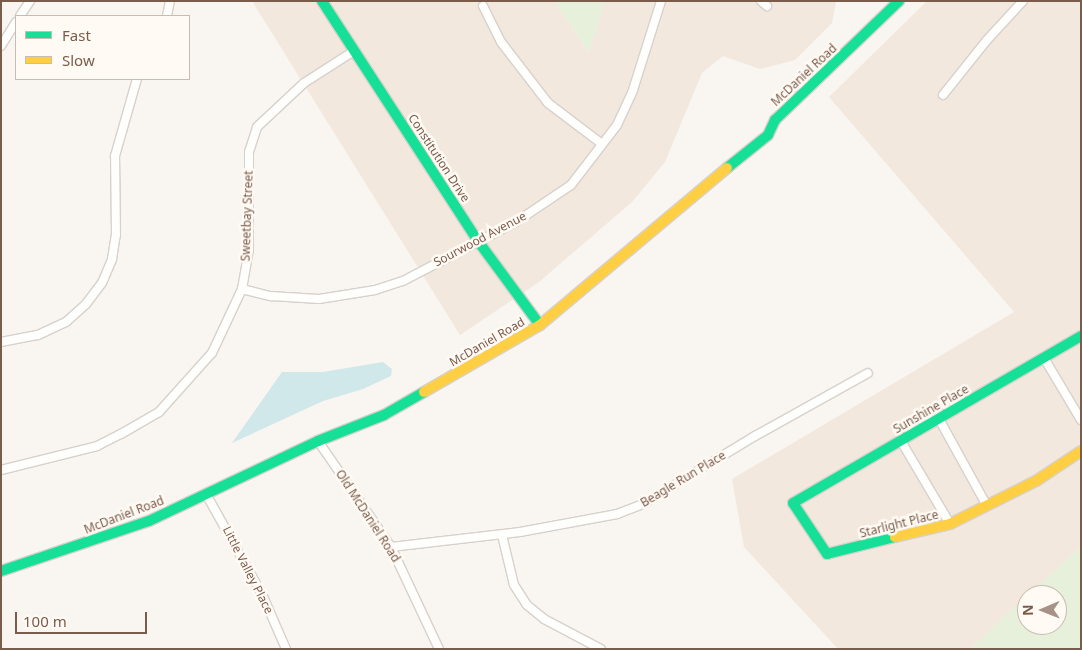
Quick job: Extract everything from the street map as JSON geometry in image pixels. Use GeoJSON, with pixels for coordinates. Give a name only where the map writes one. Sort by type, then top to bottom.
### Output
{"type":"FeatureCollection","features":[{"type":"Feature","properties":{"kind":"main road","name":"Constitution Drive"},"geometry":{"type":"LineString","coordinates":[[322,1],[478,241],[540,326]]}},
{"type":"Feature","properties":{"kind":"main road","name":"McDaniel Road"},"geometry":{"type":"LineString","coordinates":[[1,572],[149,521],[318,440],[408,404],[540,326],[605,267],[762,140],[775,120],[899,1]]}},
{"type":"Feature","properties":{"kind":"main road","name":"Sunshine Place"},"geometry":{"type":"LineString","coordinates":[[793,503],[1081,336]]}},
{"type":"Feature","properties":{"kind":"main road","name":"Starlight Place"},"geometry":{"type":"LineString","coordinates":[[793,503],[827,554],[950,524],[1036,482],[1081,452]]}},
{"type":"Feature","properties":{"kind":"street"},"geometry":{"type":"LineString","coordinates":[[18,1],[28,4],[21,15]]}},
{"type":"Feature","properties":{"kind":"street"},"geometry":{"type":"LineString","coordinates":[[167,15],[170,1]]}},
{"type":"Feature","properties":{"kind":"street","name":"Sourwood Avenue"},"geometry":{"type":"LineString","coordinates":[[242,290],[271,296],[348,297],[403,281],[516,222],[571,185],[616,124],[634,90],[660,1]]}},
{"type":"Feature","properties":{"kind":"street"},"geometry":{"type":"LineString","coordinates":[[943,95],[987,40],[1023,1]]}},
{"type":"Feature","properties":{"kind":"street"},"geometry":{"type":"LineString","coordinates":[[483,6],[501,42],[548,103],[602,144]]}},
{"type":"Feature","properties":{"kind":"street"},"geometry":{"type":"LineString","coordinates":[[1,46],[15,24]]}},
{"type":"Feature","properties":{"kind":"street","name":"Sweetbay Street"},"geometry":{"type":"LineString","coordinates":[[1,470],[97,446],[159,412],[212,353],[242,290],[249,250],[249,152],[257,127],[304,84],[354,51]]}},
{"type":"Feature","properties":{"kind":"street"},"geometry":{"type":"LineString","coordinates":[[1,342],[38,335],[66,322],[86,304],[102,283],[112,259],[116,235],[115,156],[137,80]]}},
{"type":"Feature","properties":{"kind":"street"},"geometry":{"type":"LineString","coordinates":[[1044,358],[1081,420]]}},
{"type":"Feature","properties":{"kind":"street","name":"Beagle Run Place"},"geometry":{"type":"LineString","coordinates":[[391,547],[502,535],[578,523],[643,504],[755,436],[868,373]]}},
{"type":"Feature","properties":{"kind":"street"},"geometry":{"type":"LineString","coordinates":[[939,419],[987,506]]}},
{"type":"Feature","properties":{"kind":"street","name":"Old McDaniel Road"},"geometry":{"type":"LineString","coordinates":[[318,440],[391,547],[439,649]]}},
{"type":"Feature","properties":{"kind":"street"},"geometry":{"type":"LineString","coordinates":[[901,441],[950,524]]}},
{"type":"Feature","properties":{"kind":"street","name":"Little Valley Place"},"geometry":{"type":"LineString","coordinates":[[206,494],[262,594],[286,649]]}},
{"type":"Feature","properties":{"kind":"street"},"geometry":{"type":"LineString","coordinates":[[502,535],[514,585],[527,605],[544,619],[601,649]]}},
{"type":"Feature","properties":{"kind":"shaded area"},"geometry":{"type":"Polygon","coordinates":[[[252,1],[554,1],[589,52],[605,1],[836,2],[832,23],[795,60],[760,69],[723,56],[702,73],[665,162],[632,202],[539,282],[460,335],[252,1]]]}},
{"type":"Feature","properties":{"kind":"shaded area"},"geometry":{"type":"Polygon","coordinates":[[[927,1],[1081,1],[1081,547],[1040,585],[1017,585],[1017,606],[970,649],[838,649],[744,547],[732,479],[1014,312],[829,97],[927,1]]]}},
{"type":"Feature","properties":{"kind":"green space"},"geometry":{"type":"Polygon","coordinates":[[[554,1],[605,1],[589,52],[554,1]]]}},
{"type":"Feature","properties":{"kind":"green space"},"geometry":{"type":"Polygon","coordinates":[[[1081,547],[1081,649],[970,649],[1017,604],[1017,635],[1067,635],[1067,585],[1038,585],[1081,547]]]}},
{"type":"Feature","properties":{"kind":"water"},"geometry":{"type":"Polygon","coordinates":[[[383,362],[392,369],[391,376],[363,389],[323,401],[232,443],[282,372],[323,372],[383,362]]]}},
{"type":"Feature","properties":{"kind":"traffic: fast"},"geometry":{"type":"LineString","coordinates":[[322,1],[478,241],[540,325]]}},
{"type":"Feature","properties":{"kind":"traffic: fast"},"geometry":{"type":"LineString","coordinates":[[727,168],[768,135],[775,120],[899,1]]}},
{"type":"Feature","properties":{"kind":"traffic: fast"},"geometry":{"type":"LineString","coordinates":[[895,537],[827,554],[793,503],[1081,336]]}},
{"type":"Feature","properties":{"kind":"traffic: fast"},"geometry":{"type":"LineString","coordinates":[[1,571],[149,521],[318,441],[384,415],[424,392]]}},
{"type":"Feature","properties":{"kind":"traffic: slow"},"geometry":{"type":"LineString","coordinates":[[424,392],[540,325],[727,168]]}},
{"type":"Feature","properties":{"kind":"traffic: slow"},"geometry":{"type":"LineString","coordinates":[[895,537],[950,524],[1036,481],[1081,451]]}}]}
